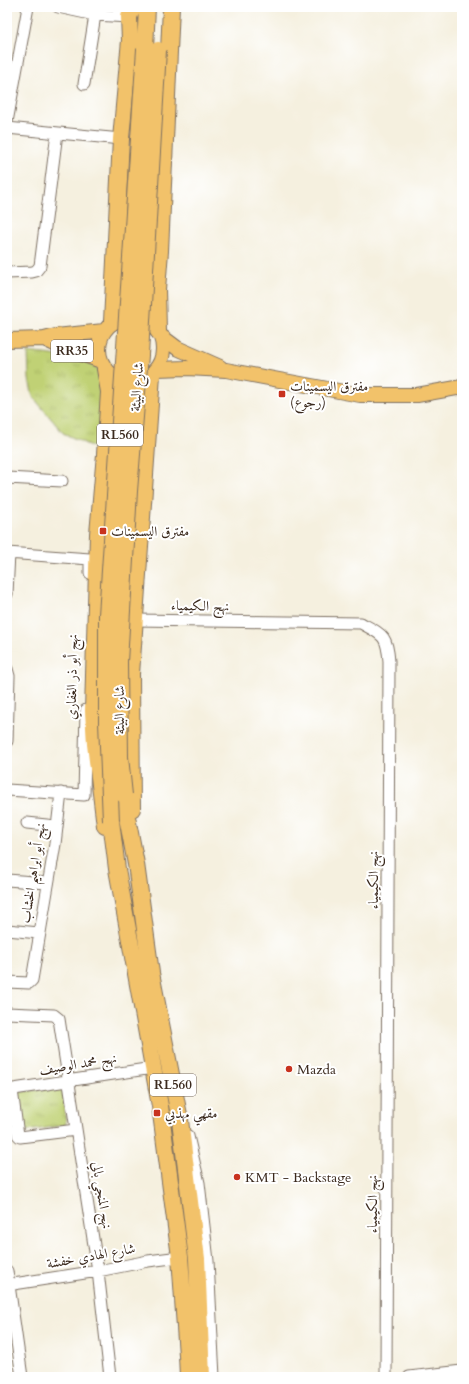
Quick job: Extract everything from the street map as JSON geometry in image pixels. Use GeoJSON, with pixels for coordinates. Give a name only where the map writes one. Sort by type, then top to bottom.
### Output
{"type":"FeatureCollection","features":[{"type":"Feature","properties":{"kind":"highway","name":"شارع البيئة"},"geometry":{"type":"LineString","coordinates":[[132,842],[126,812],[120,757],[119,662],[140,347],[152,50],[147,7]]}},
{"type":"Feature","properties":{"kind":"highway","name":"RL560"},"geometry":{"type":"LineString","coordinates":[[161,7],[152,50],[107,615],[107,722],[111,821],[117,869],[160,1106],[180,1258],[188,1356],[188,1377]]}},
{"type":"Feature","properties":{"kind":"highway"},"geometry":{"type":"LineString","coordinates":[[160,333],[157,289],[171,7]]}},
{"type":"Feature","properties":{"kind":"highway"},"geometry":{"type":"LineString","coordinates":[[108,327],[131,12]]}},
{"type":"Feature","properties":{"kind":"highway"},"geometry":{"type":"LineString","coordinates":[[103,365],[109,392],[98,534],[93,712],[94,744],[106,841],[117,869]]}},
{"type":"Feature","properties":{"kind":"highway"},"geometry":{"type":"LineString","coordinates":[[132,842],[131,674],[154,372]]}},
{"type":"Feature","properties":{"kind":"highway","name":"RL560"},"geometry":{"type":"LineString","coordinates":[[132,842],[151,973],[180,1120],[197,1259],[202,1377]]}},
{"type":"Feature","properties":{"kind":"main road"},"geometry":{"type":"LineString","coordinates":[[160,333],[164,344],[164,353],[161,362],[154,372],[142,380],[132,382],[122,380],[113,376],[103,365],[98,351],[100,341],[108,327],[122,318],[137,317],[151,323],[177,348],[226,370]]}},
{"type":"Feature","properties":{"kind":"main road","name":"RR35"},"geometry":{"type":"LineString","coordinates":[[7,340],[44,340],[56,336],[108,327]]}},
{"type":"Feature","properties":{"kind":"main road","name":"RR35"},"geometry":{"type":"LineString","coordinates":[[44,340],[103,365]]}},
{"type":"Feature","properties":{"kind":"main road"},"geometry":{"type":"LineString","coordinates":[[154,372],[186,368],[226,370],[360,395],[417,395],[462,387]]}},
{"type":"Feature","properties":{"kind":"street"},"geometry":{"type":"LineString","coordinates":[[7,122],[28,7]]}},
{"type":"Feature","properties":{"kind":"street"},"geometry":{"type":"LineString","coordinates":[[58,7],[95,15],[131,12]]}},
{"type":"Feature","properties":{"kind":"street"},"geometry":{"type":"LineString","coordinates":[[84,84],[95,15]]}},
{"type":"Feature","properties":{"kind":"street"},"geometry":{"type":"LineString","coordinates":[[7,128],[121,139]]}},
{"type":"Feature","properties":{"kind":"street"},"geometry":{"type":"LineString","coordinates":[[7,273],[32,272],[36,271],[40,266],[57,134]]}},
{"type":"Feature","properties":{"kind":"street"},"geometry":{"type":"LineString","coordinates":[[7,478],[62,481]]}},
{"type":"Feature","properties":{"kind":"street"},"geometry":{"type":"LineString","coordinates":[[7,594],[8,553]]}},
{"type":"Feature","properties":{"kind":"street","name":"نهج أبو ذر الغفاري"},"geometry":{"type":"LineString","coordinates":[[8,553],[90,559],[84,795],[61,793]]}},
{"type":"Feature","properties":{"kind":"street","name":"نهج الكيمياء"},"geometry":{"type":"LineString","coordinates":[[135,620],[361,623],[383,636],[388,644],[386,1377]]}},
{"type":"Feature","properties":{"kind":"street"},"geometry":{"type":"LineString","coordinates":[[7,669],[9,676],[7,741]]}},
{"type":"Feature","properties":{"kind":"street"},"geometry":{"type":"LineString","coordinates":[[7,790],[61,793]]}},
{"type":"Feature","properties":{"kind":"street","name":"نهج أبو ابراهيم الخشاب"},"geometry":{"type":"LineString","coordinates":[[7,982],[31,982],[61,793]]}},
{"type":"Feature","properties":{"kind":"street"},"geometry":{"type":"LineString","coordinates":[[27,823],[56,826]]}},
{"type":"Feature","properties":{"kind":"street"},"geometry":{"type":"LineString","coordinates":[[7,880],[47,883]]}},
{"type":"Feature","properties":{"kind":"street"},"geometry":{"type":"LineString","coordinates":[[7,930],[39,933]]}},
{"type":"Feature","properties":{"kind":"street","name":"نهج المنجي بالي"},"geometry":{"type":"LineString","coordinates":[[7,1013],[54,1015],[59,1019],[98,1270],[110,1377]]}},
{"type":"Feature","properties":{"kind":"street","name":"نهج محمد الوصيف"},"geometry":{"type":"LineString","coordinates":[[10,1090],[154,1068]]}},
{"type":"Feature","properties":{"kind":"street"},"geometry":{"type":"LineString","coordinates":[[10,1090],[18,1135],[20,1137],[76,1130]]}},
{"type":"Feature","properties":{"kind":"street"},"geometry":{"type":"LineString","coordinates":[[180,1120],[187,1132],[199,1183],[208,1261],[214,1377]]}},
{"type":"Feature","properties":{"kind":"street","name":"شارع الهادي خفشة"},"geometry":{"type":"LineString","coordinates":[[8,1285],[148,1261],[180,1258]]}},
{"type":"Feature","properties":{"kind":"street"},"geometry":{"type":"LineString","coordinates":[[7,1271],[22,1377]]}},
{"type":"Feature","properties":{"kind":"street"},"geometry":{"type":"LineString","coordinates":[[409,1377],[462,1371]]}},
{"type":"Feature","properties":{"kind":"green space"},"geometry":{"type":"Polygon","coordinates":[[[28,352],[60,356],[93,364],[104,376],[107,454],[63,433],[33,397],[29,379],[28,352]]]}},
{"type":"Feature","properties":{"kind":"green space"},"geometry":{"type":"Polygon","coordinates":[[[56,1088],[64,1093],[66,1125],[27,1131],[22,1128],[19,1092],[56,1088]]]}},
{"type":"Feature","properties":{"kind":"place","name":"مفترق اليسمينات (رجوع)"},"geometry":{"type":"Point","coordinates":[282,394]}},
{"type":"Feature","properties":{"kind":"place","name":"مفترق اليسمينات"},"geometry":{"type":"Point","coordinates":[103,531]}},
{"type":"Feature","properties":{"kind":"place","name":"Mazda"},"geometry":{"type":"Point","coordinates":[289,1069]}},
{"type":"Feature","properties":{"kind":"place","name":"مقهي مهذبي"},"geometry":{"type":"Point","coordinates":[157,1113]}},
{"type":"Feature","properties":{"kind":"place","name":"KMT - Backstage"},"geometry":{"type":"Point","coordinates":[237,1177]}}]}
